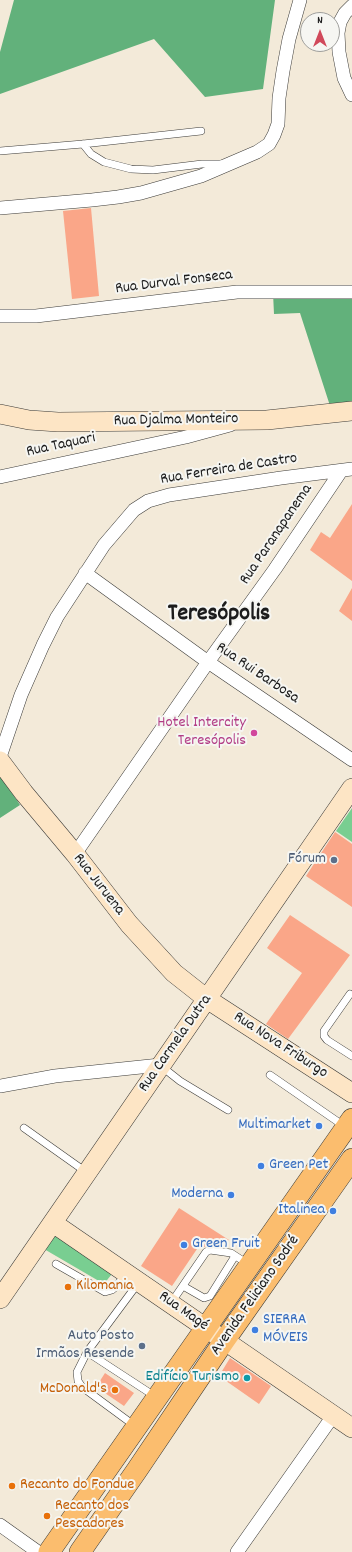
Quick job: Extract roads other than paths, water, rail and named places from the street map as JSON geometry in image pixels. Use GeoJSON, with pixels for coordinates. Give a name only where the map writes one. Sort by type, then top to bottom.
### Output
{"type":"FeatureCollection","features":[{"type":"Feature","properties":{"kind":"main road","name":"Rua Djalma Monteiro"},"geometry":{"type":"LineString","coordinates":[[0,414],[29,420],[58,422],[267,420],[352,411]]}},
{"type":"Feature","properties":{"kind":"main road","name":"Rua Juruena"},"geometry":{"type":"LineString","coordinates":[[0,761],[24,794],[75,854],[110,901],[155,954],[174,973],[207,999]]}},
{"type":"Feature","properties":{"kind":"main road","name":"Rua Carmela Dutra"},"geometry":{"type":"LineString","coordinates":[[0,1299],[352,788]]}},
{"type":"Feature","properties":{"kind":"main road","name":"Rua Nova Friburgo"},"geometry":{"type":"LineString","coordinates":[[207,999],[352,1093]]}},
{"type":"Feature","properties":{"kind":"main road","name":"Avenida Feliciano Sodré"},"geometry":{"type":"LineString","coordinates":[[49,1552],[205,1328],[243,1261],[349,1123]]}},
{"type":"Feature","properties":{"kind":"main road","name":"Avenida Feliciano Sodré"},"geometry":{"type":"LineString","coordinates":[[80,1552],[224,1341],[352,1159]]}},
{"type":"Feature","properties":{"kind":"main road","name":"Rua Magé"},"geometry":{"type":"LineString","coordinates":[[53,1223],[352,1428]]}},
{"type":"Feature","properties":{"kind":"street"},"geometry":{"type":"LineString","coordinates":[[0,208],[118,197],[172,184],[229,165],[257,152],[269,144],[278,124],[279,98],[289,39],[300,0]]}},
{"type":"Feature","properties":{"kind":"street"},"geometry":{"type":"LineString","coordinates":[[352,6],[343,17],[338,33],[339,52],[344,78],[352,95]]}},
{"type":"Feature","properties":{"kind":"street","name":"Rua Durval Fonseca"},"geometry":{"type":"LineString","coordinates":[[0,316],[36,316],[237,292],[352,292]]}},
{"type":"Feature","properties":{"kind":"street","name":"Rua Taquari"},"geometry":{"type":"LineString","coordinates":[[0,476],[186,437],[245,420]]}},
{"type":"Feature","properties":{"kind":"street","name":"Rua Ferreira de Castro"},"geometry":{"type":"LineString","coordinates":[[0,757],[21,695],[57,617],[104,545],[121,523],[134,510],[148,501],[168,495],[346,470]]}},
{"type":"Feature","properties":{"kind":"street","name":"Rua Paranapanema"},"geometry":{"type":"LineString","coordinates":[[75,854],[208,662],[346,470]]}},
{"type":"Feature","properties":{"kind":"street","name":"Rua Rui Barbosa"},"geometry":{"type":"LineString","coordinates":[[85,573],[208,662],[352,760]]}},
{"type":"Feature","properties":{"kind":"street"},"geometry":{"type":"LineString","coordinates":[[0,1086],[55,1076],[160,1065]]}},
{"type":"Feature","properties":{"kind":"street"},"geometry":{"type":"LineString","coordinates":[[236,1552],[333,1416]]}},
{"type":"Feature","properties":{"kind":"street"},"geometry":{"type":"LineString","coordinates":[[0,1525],[38,1552]]}},
{"type":"Feature","properties":{"kind":"lane"},"geometry":{"type":"LineString","coordinates":[[0,151],[83,144],[201,131]]}},
{"type":"Feature","properties":{"kind":"lane"},"geometry":{"type":"LineString","coordinates":[[83,144],[91,154],[104,162],[131,169],[153,170],[213,163],[229,165]]}},
{"type":"Feature","properties":{"kind":"lane"},"geometry":{"type":"LineString","coordinates":[[350,994],[324,1031],[324,1036],[326,1040],[352,1056]]}},
{"type":"Feature","properties":{"kind":"lane"},"geometry":{"type":"LineString","coordinates":[[160,1065],[180,1081],[228,1110]]}},
{"type":"Feature","properties":{"kind":"lane"},"geometry":{"type":"LineString","coordinates":[[270,1075],[349,1123]]}},
{"type":"Feature","properties":{"kind":"lane"},"geometry":{"type":"LineString","coordinates":[[24,1128],[88,1173]]}},
{"type":"Feature","properties":{"kind":"lane"},"geometry":{"type":"LineString","coordinates":[[170,1304],[206,1252],[214,1250],[231,1253],[243,1261],[210,1296],[204,1298],[183,1286]]}},
{"type":"Feature","properties":{"kind":"lane"},"geometry":{"type":"LineString","coordinates":[[56,1264],[105,1292],[112,1290],[133,1278]]}},
{"type":"Feature","properties":{"kind":"lane"},"geometry":{"type":"LineString","coordinates":[[133,1278],[77,1372],[78,1381],[82,1387],[136,1428]]}},
{"type":"Feature","properties":{"kind":"lane"},"geometry":{"type":"LineString","coordinates":[[88,1352],[157,1398]]}},
{"type":"Feature","properties":{"kind":"place","name":"Hotel Intercity Teresópolis"},"geometry":{"type":"Point","coordinates":[254,733]}},
{"type":"Feature","properties":{"kind":"place","name":"Fórum"},"geometry":{"type":"Point","coordinates":[334,860]}},
{"type":"Feature","properties":{"kind":"place","name":"Multimarket"},"geometry":{"type":"Point","coordinates":[319,1126]}},
{"type":"Feature","properties":{"kind":"place","name":"Green Pet"},"geometry":{"type":"Point","coordinates":[261,1166]}},
{"type":"Feature","properties":{"kind":"place","name":"Moderna"},"geometry":{"type":"Point","coordinates":[231,1195]}},
{"type":"Feature","properties":{"kind":"place","name":"Italinea"},"geometry":{"type":"Point","coordinates":[333,1211]}},
{"type":"Feature","properties":{"kind":"place","name":"Green Fruit"},"geometry":{"type":"Point","coordinates":[184,1245]}},
{"type":"Feature","properties":{"kind":"place","name":"Kilomania"},"geometry":{"type":"Point","coordinates":[68,1287]}},
{"type":"Feature","properties":{"kind":"place","name":"SIERRA MÓVEIS"},"geometry":{"type":"Point","coordinates":[255,1330]}},
{"type":"Feature","properties":{"kind":"place","name":"Auto Posto Irmãos Resende"},"geometry":{"type":"Point","coordinates":[142,1346]}},
{"type":"Feature","properties":{"kind":"place","name":"Edifício Turismo"},"geometry":{"type":"Point","coordinates":[247,1378]}},
{"type":"Feature","properties":{"kind":"place","name":"McDonald's"},"geometry":{"type":"Point","coordinates":[115,1390]}},
{"type":"Feature","properties":{"kind":"place","name":"Recanto do Fondue"},"geometry":{"type":"Point","coordinates":[12,1486]}},
{"type":"Feature","properties":{"kind":"place","name":"Recanto dos Pescadores"},"geometry":{"type":"Point","coordinates":[47,1516]}},
{"type":"Feature","properties":{"kind":"district","name":"Teresópolis"},"geometry":{"type":"Point","coordinates":[219,616]}}]}
